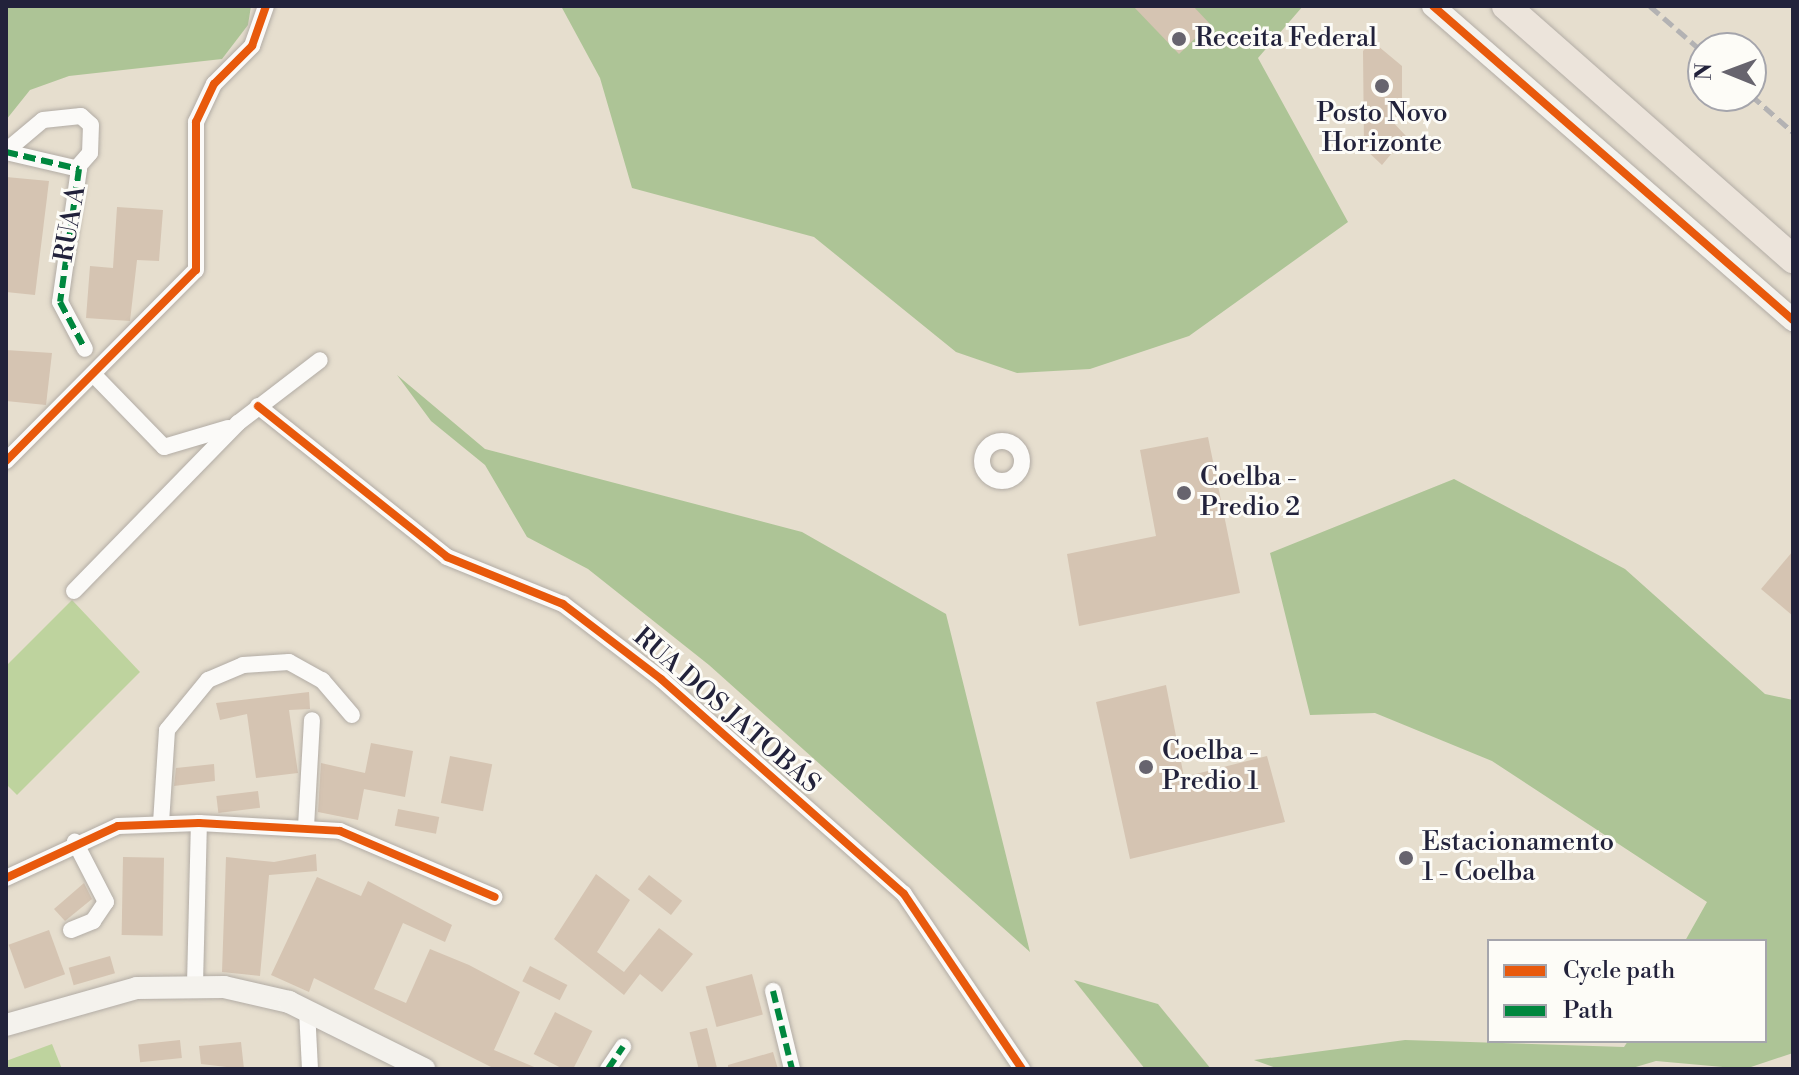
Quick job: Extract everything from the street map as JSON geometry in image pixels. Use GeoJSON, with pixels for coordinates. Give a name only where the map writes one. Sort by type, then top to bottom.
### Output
{"type":"FeatureCollection","features":[{"type":"Feature","properties":{"kind":"highway"},"geometry":{"type":"LineString","coordinates":[[1506,6],[1793,259]]}},
{"type":"Feature","properties":{"kind":"main road"},"geometry":{"type":"LineString","coordinates":[[1433,6],[1793,320]]}},
{"type":"Feature","properties":{"kind":"main road"},"geometry":{"type":"LineString","coordinates":[[6,1025],[117,992],[195,984],[270,995],[307,1010],[424,1069]]}},
{"type":"Feature","properties":{"kind":"street"},"geometry":{"type":"LineString","coordinates":[[6,461],[95,376],[196,270],[196,122],[214,84],[252,46],[266,6]]}},
{"type":"Feature","properties":{"kind":"street"},"geometry":{"type":"LineString","coordinates":[[6,152],[43,120],[81,116],[91,125],[90,153],[78,167]]}},
{"type":"Feature","properties":{"kind":"street","name":"RUA A"},"geometry":{"type":"LineString","coordinates":[[6,152],[78,167],[60,302],[85,349]]}},
{"type":"Feature","properties":{"kind":"street"},"geometry":{"type":"LineString","coordinates":[[74,591],[238,423],[320,360]]}},
{"type":"Feature","properties":{"kind":"street"},"geometry":{"type":"LineString","coordinates":[[95,376],[164,447],[238,423]]}},
{"type":"Feature","properties":{"kind":"street","name":"RUA DOS JATOBÁS"},"geometry":{"type":"LineString","coordinates":[[258,406],[447,557],[563,604],[661,679],[904,894],[1022,1069]]}},
{"type":"Feature","properties":{"kind":"street"},"geometry":{"type":"LineString","coordinates":[[161,823],[167,730],[208,680],[243,665],[289,662],[322,680],[352,715]]}},
{"type":"Feature","properties":{"kind":"street"},"geometry":{"type":"LineString","coordinates":[[306,827],[312,720]]}},
{"type":"Feature","properties":{"kind":"street"},"geometry":{"type":"LineString","coordinates":[[195,984],[199,823]]}},
{"type":"Feature","properties":{"kind":"street"},"geometry":{"type":"LineString","coordinates":[[6,878],[75,842],[118,826],[199,823],[306,827],[364,839],[495,897]]}},
{"type":"Feature","properties":{"kind":"street"},"geometry":{"type":"LineString","coordinates":[[71,930],[93,921],[106,902],[75,842]]}},
{"type":"Feature","properties":{"kind":"street"},"geometry":{"type":"LineString","coordinates":[[773,991],[792,1069]]}},
{"type":"Feature","properties":{"kind":"street"},"geometry":{"type":"LineString","coordinates":[[307,1010],[310,1069]]}},
{"type":"Feature","properties":{"kind":"street"},"geometry":{"type":"LineString","coordinates":[[608,1069],[623,1047]]}},
{"type":"Feature","properties":{"kind":"green space"},"geometry":{"type":"Polygon","coordinates":[[[6,6],[251,6],[248,25],[222,59],[69,76],[30,90],[6,120],[6,6]]]}},
{"type":"Feature","properties":{"kind":"green space"},"geometry":{"type":"Polygon","coordinates":[[[561,6],[1303,6],[1258,58],[1348,222],[1189,336],[1090,369],[1017,373],[956,352],[814,237],[632,188],[600,78],[561,6]]]}},
{"type":"Feature","properties":{"kind":"green space"},"geometry":{"type":"Polygon","coordinates":[[[397,375],[485,449],[802,532],[946,614],[1030,952],[709,665],[588,569],[527,537],[485,465],[431,421],[397,375]]]}},
{"type":"Feature","properties":{"kind":"green space"},"geometry":{"type":"Polygon","coordinates":[[[1454,479],[1625,569],[1765,694],[1793,700],[1793,1053],[1745,1069],[1656,1061],[1629,1069],[1279,1069],[1254,1060],[1405,1040],[1624,1047],[1627,1043],[1767,1043],[1767,939],[1686,939],[1707,902],[1492,761],[1375,713],[1310,715],[1270,553],[1454,479]]]}},
{"type":"Feature","properties":{"kind":"green space"},"geometry":{"type":"Polygon","coordinates":[[[72,600],[140,672],[17,795],[6,784],[6,666],[72,600]]]}},
{"type":"Feature","properties":{"kind":"green space"},"geometry":{"type":"Polygon","coordinates":[[[1074,980],[1158,1004],[1211,1069],[1145,1069],[1074,980]]]}},
{"type":"Feature","properties":{"kind":"green space"},"geometry":{"type":"Polygon","coordinates":[[[52,1044],[62,1069],[6,1069],[6,1061],[52,1044]]]}},
{"type":"Feature","properties":{"kind":"building","name":"Receita Federal"},"geometry":{"type":"Polygon","coordinates":[[[1133,6],[1193,6],[1210,24],[1179,54],[1133,6]]]}},
{"type":"Feature","properties":{"kind":"building","name":"Posto Novo Horizonte"},"geometry":{"type":"Polygon","coordinates":[[[1372,41],[1402,66],[1402,106],[1389,118],[1406,136],[1382,165],[1364,148],[1363,51],[1372,41]]]}},
{"type":"Feature","properties":{"kind":"building"},"geometry":{"type":"Polygon","coordinates":[[[6,177],[49,181],[35,295],[6,292],[6,177]]]}},
{"type":"Feature","properties":{"kind":"building"},"geometry":{"type":"Polygon","coordinates":[[[117,207],[163,210],[159,261],[137,260],[130,321],[86,318],[90,266],[113,268],[117,207]]]}},
{"type":"Feature","properties":{"kind":"building"},"geometry":{"type":"Polygon","coordinates":[[[6,350],[52,353],[46,405],[6,401],[6,350]]]}},
{"type":"Feature","properties":{"kind":"building","name":"Coelba - Predio 2"},"geometry":{"type":"Polygon","coordinates":[[[1208,437],[1240,593],[1079,626],[1067,554],[1156,536],[1140,450],[1208,437]]]}},
{"type":"Feature","properties":{"kind":"building"},"geometry":{"type":"Polygon","coordinates":[[[1793,551],[1793,616],[1761,589],[1793,551]]]}},
{"type":"Feature","properties":{"kind":"building","name":"Coelba - Predio 1"},"geometry":{"type":"Polygon","coordinates":[[[1166,685],[1184,777],[1267,756],[1285,822],[1130,859],[1096,702],[1166,685]]]}},
{"type":"Feature","properties":{"kind":"building"},"geometry":{"type":"Polygon","coordinates":[[[309,692],[310,709],[289,710],[298,773],[256,778],[247,714],[220,720],[216,703],[309,692]]]}},
{"type":"Feature","properties":{"kind":"building"},"geometry":{"type":"Polygon","coordinates":[[[371,743],[413,751],[405,797],[364,789],[358,820],[318,812],[321,763],[365,773],[371,743]]]}},
{"type":"Feature","properties":{"kind":"building"},"geometry":{"type":"Polygon","coordinates":[[[450,756],[492,764],[483,811],[441,803],[450,756]]]}},
{"type":"Feature","properties":{"kind":"building"},"geometry":{"type":"Polygon","coordinates":[[[214,764],[215,781],[174,786],[176,768],[214,764]]]}},
{"type":"Feature","properties":{"kind":"building"},"geometry":{"type":"Polygon","coordinates":[[[258,791],[260,808],[218,813],[216,796],[258,791]]]}},
{"type":"Feature","properties":{"kind":"building"},"geometry":{"type":"Polygon","coordinates":[[[398,809],[439,817],[436,834],[395,826],[398,809]]]}},
{"type":"Feature","properties":{"kind":"building"},"geometry":{"type":"Polygon","coordinates":[[[316,854],[317,871],[269,875],[260,976],[222,972],[226,857],[274,862],[316,854]]]}},
{"type":"Feature","properties":{"kind":"building"},"geometry":{"type":"Polygon","coordinates":[[[123,857],[164,858],[163,936],[122,935],[123,857]]]}},
{"type":"Feature","properties":{"kind":"building"},"geometry":{"type":"Polygon","coordinates":[[[596,874],[630,900],[597,952],[624,972],[659,928],[693,954],[662,992],[640,974],[624,995],[554,939],[596,874]]]}},
{"type":"Feature","properties":{"kind":"building"},"geometry":{"type":"Polygon","coordinates":[[[649,875],[682,901],[671,915],[638,889],[649,875]]]}},
{"type":"Feature","properties":{"kind":"building"},"geometry":{"type":"Polygon","coordinates":[[[317,877],[361,896],[368,881],[452,925],[445,942],[403,923],[374,989],[406,1003],[430,949],[469,965],[520,992],[494,1050],[539,1069],[495,1069],[314,978],[309,992],[271,975],[317,877]]]}},
{"type":"Feature","properties":{"kind":"building"},"geometry":{"type":"Polygon","coordinates":[[[84,883],[92,899],[65,921],[54,909],[84,883]]]}},
{"type":"Feature","properties":{"kind":"building"},"geometry":{"type":"Polygon","coordinates":[[[49,930],[65,974],[25,989],[9,945],[49,930]]]}},
{"type":"Feature","properties":{"kind":"building"},"geometry":{"type":"Polygon","coordinates":[[[110,956],[115,973],[74,985],[69,968],[110,956]]]}},
{"type":"Feature","properties":{"kind":"building"},"geometry":{"type":"Polygon","coordinates":[[[530,966],[567,985],[560,1000],[522,981],[530,966]]]}},
{"type":"Feature","properties":{"kind":"building"},"geometry":{"type":"Polygon","coordinates":[[[752,974],[763,1015],[717,1027],[706,986],[752,974]]]}},
{"type":"Feature","properties":{"kind":"building"},"geometry":{"type":"Polygon","coordinates":[[[555,1012],[592,1031],[573,1069],[563,1069],[534,1054],[555,1012]]]}},
{"type":"Feature","properties":{"kind":"building"},"geometry":{"type":"Polygon","coordinates":[[[707,1028],[717,1069],[699,1069],[690,1032],[707,1028]]]}},
{"type":"Feature","properties":{"kind":"building"},"geometry":{"type":"Polygon","coordinates":[[[180,1040],[182,1058],[140,1062],[138,1044],[180,1040]]]}},
{"type":"Feature","properties":{"kind":"building"},"geometry":{"type":"Polygon","coordinates":[[[241,1042],[244,1069],[201,1064],[199,1046],[241,1042]]]}},
{"type":"Feature","properties":{"kind":"building"},"geometry":{"type":"Polygon","coordinates":[[[773,1052],[778,1069],[728,1069],[728,1065],[773,1052]]]}},
{"type":"Feature","properties":{"kind":"railway"},"geometry":{"type":"LineString","coordinates":[[1650,6],[1687,38]]}},
{"type":"Feature","properties":{"kind":"railway"},"geometry":{"type":"LineString","coordinates":[[1767,109],[1793,132]]}},
{"type":"Feature","properties":{"kind":"marked path"},"geometry":{"type":"LineString","coordinates":[[6,152],[79,169],[60,302],[85,349]]}},
{"type":"Feature","properties":{"kind":"marked path"},"geometry":{"type":"LineString","coordinates":[[773,991],[792,1069]]}},
{"type":"Feature","properties":{"kind":"marked path"},"geometry":{"type":"LineString","coordinates":[[608,1069],[623,1047]]}},
{"type":"Feature","properties":{"kind":"cycle path"},"geometry":{"type":"LineString","coordinates":[[6,461],[196,270],[196,122],[214,84],[252,46],[266,6]]}},
{"type":"Feature","properties":{"kind":"cycle path"},"geometry":{"type":"LineString","coordinates":[[1433,6],[1793,320]]}},
{"type":"Feature","properties":{"kind":"cycle path"},"geometry":{"type":"LineString","coordinates":[[258,406],[447,557],[563,604],[661,679],[904,894],[1022,1069]]}},
{"type":"Feature","properties":{"kind":"cycle path"},"geometry":{"type":"LineString","coordinates":[[6,878],[118,826],[199,823],[340,831],[495,897]]}},
{"type":"Feature","properties":{"kind":"place","name":"Receita Federal"},"geometry":{"type":"Point","coordinates":[1179,39]}},
{"type":"Feature","properties":{"kind":"place","name":"Posto Novo Horizonte"},"geometry":{"type":"Point","coordinates":[1382,86]}},
{"type":"Feature","properties":{"kind":"place","name":"Coelba - Predio 2"},"geometry":{"type":"Point","coordinates":[1184,493]}},
{"type":"Feature","properties":{"kind":"place","name":"Coelba - Predio 1"},"geometry":{"type":"Point","coordinates":[1146,767]}},
{"type":"Feature","properties":{"kind":"place","name":"Estacionamento 1 - Coelba"},"geometry":{"type":"Point","coordinates":[1406,858]}}]}
